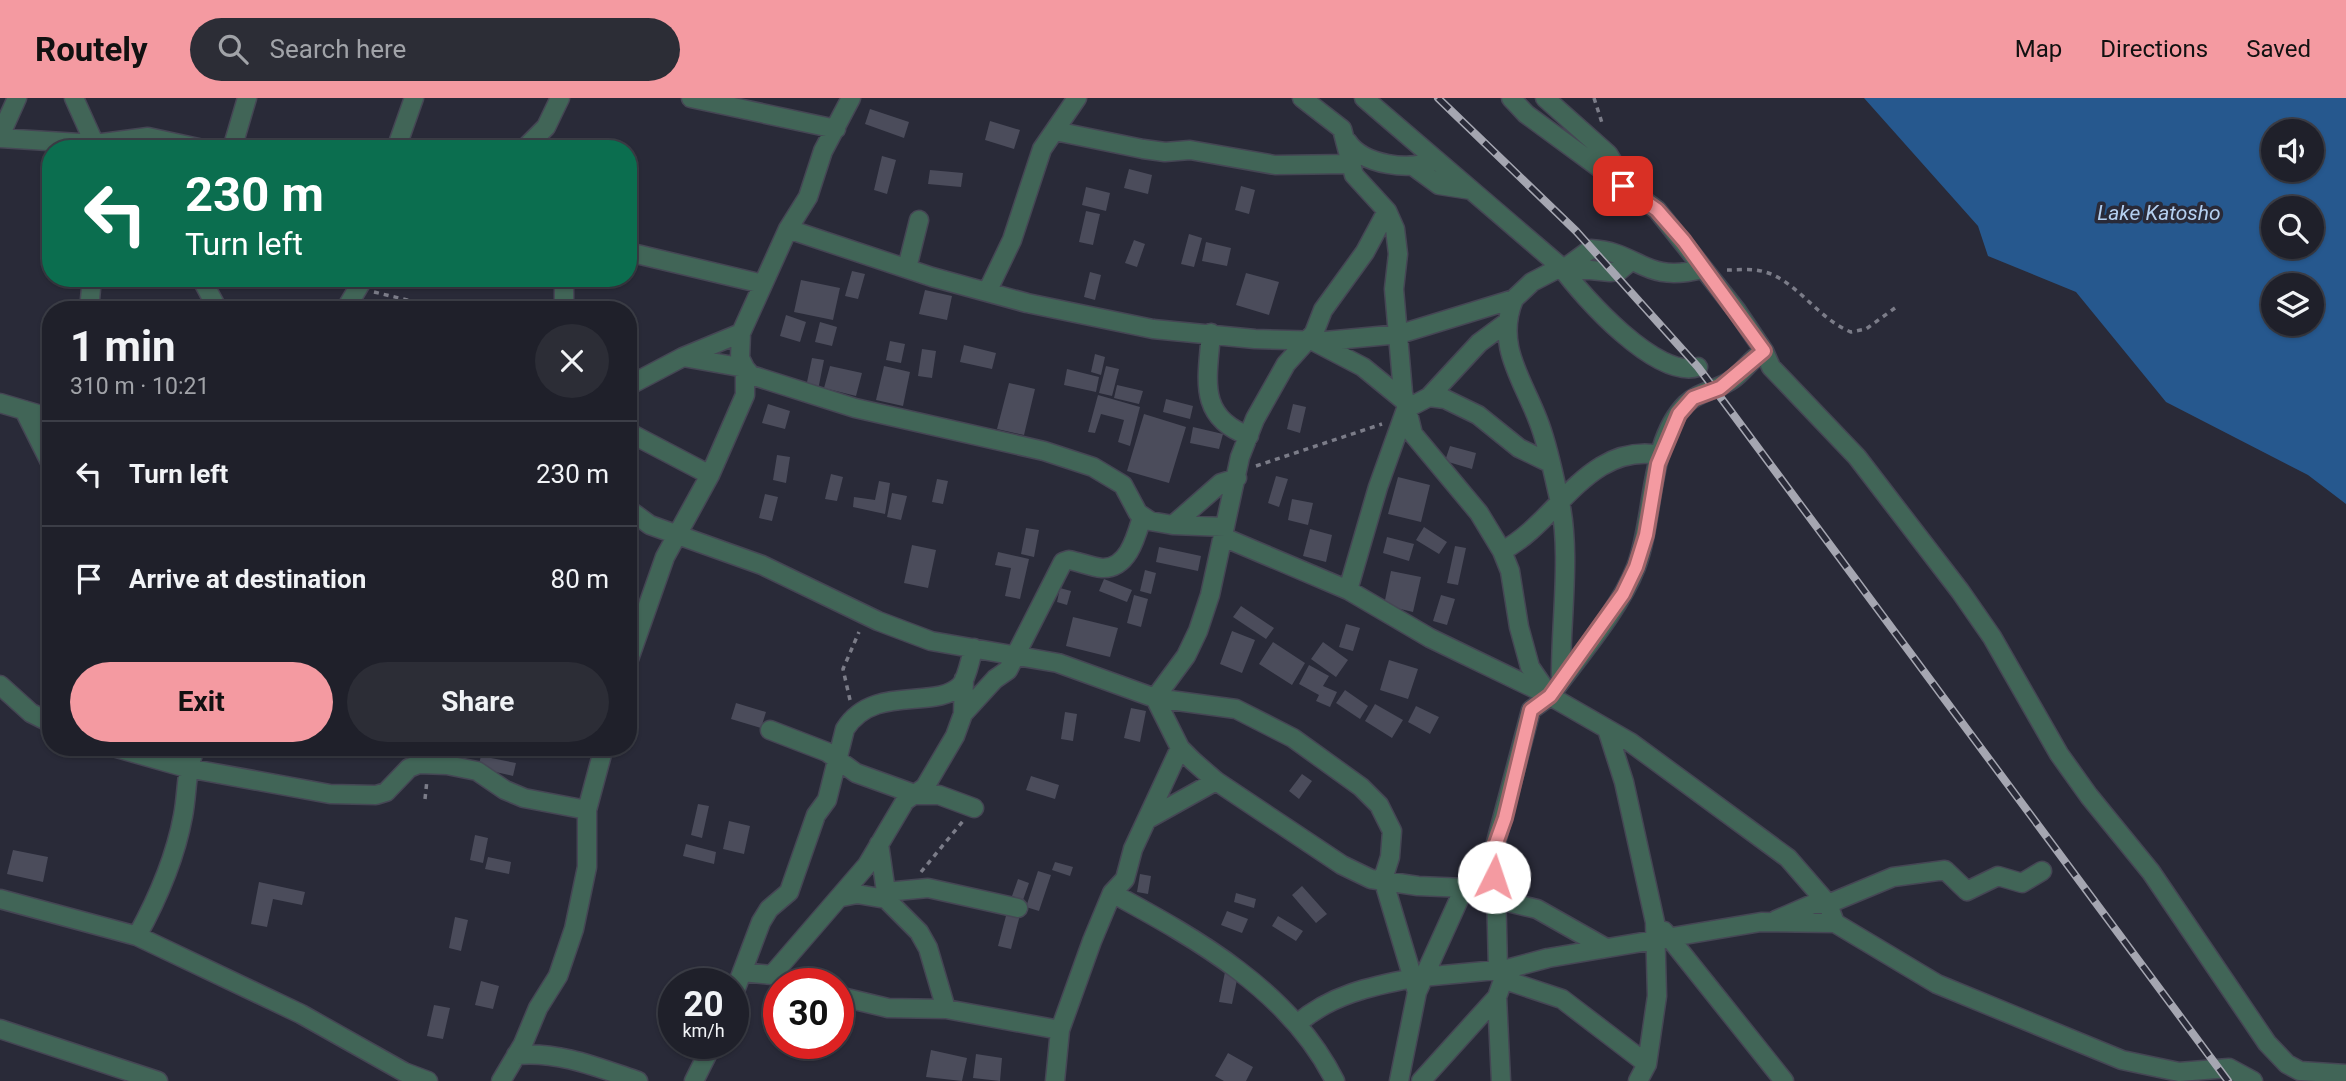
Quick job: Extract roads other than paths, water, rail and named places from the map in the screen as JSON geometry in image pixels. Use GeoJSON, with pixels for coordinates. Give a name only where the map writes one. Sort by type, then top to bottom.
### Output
{"type":"FeatureCollection","features":[{"type":"Feature","properties":{"kind":"street"},"geometry":{"type":"LineString","coordinates":[[18,98],[0,137],[42,141]]}},
{"type":"Feature","properties":{"kind":"street"},"geometry":{"type":"LineString","coordinates":[[74,98],[94,140]]}},
{"type":"Feature","properties":{"kind":"street"},"geometry":{"type":"LineString","coordinates":[[235,140],[247,98]]}},
{"type":"Feature","properties":{"kind":"street"},"geometry":{"type":"LineString","coordinates":[[399,140],[414,98]]}},
{"type":"Feature","properties":{"kind":"street"},"geometry":{"type":"LineString","coordinates":[[533,140],[546,127],[559,98]]}},
{"type":"Feature","properties":{"kind":"street"},"geometry":{"type":"LineString","coordinates":[[691,98],[836,129]]}},
{"type":"Feature","properties":{"kind":"street"},"geometry":{"type":"LineString","coordinates":[[850,98],[836,129],[822,151],[808,197],[788,229],[741,333],[740,358],[751,375],[824,399],[1044,451],[1093,467],[1123,485],[1142,517],[1173,525],[1224,532],[1348,590],[1430,638],[1550,696],[1665,766],[1770,844],[1803,873],[1828,904],[1835,923]]}},
{"type":"Feature","properties":{"kind":"street"},"geometry":{"type":"LineString","coordinates":[[988,290],[1012,240],[1034,168],[1077,98]]}},
{"type":"Feature","properties":{"kind":"street"},"geometry":{"type":"LineString","coordinates":[[1302,98],[1336,123],[1347,141],[1368,159],[1413,166],[1436,160]]}},
{"type":"Feature","properties":{"kind":"street"},"geometry":{"type":"LineString","coordinates":[[1364,98],[1563,267],[1595,306],[1650,353],[1686,371],[1698,367]]}},
{"type":"Feature","properties":{"kind":"street"},"geometry":{"type":"LineString","coordinates":[[1511,98],[1526,114],[1657,210],[1737,311],[1764,351],[1771,367],[1857,457],[1992,637],[2059,754],[2088,796],[2151,872],[2267,1043],[2296,1076],[2346,1074]]}},
{"type":"Feature","properties":{"kind":"street"},"geometry":{"type":"LineString","coordinates":[[1545,98],[1608,154],[1628,190]]}},
{"type":"Feature","properties":{"kind":"street"},"geometry":{"type":"LineString","coordinates":[[1055,131],[1143,149],[1165,152],[1190,150],[1275,165],[1350,164]]}},
{"type":"Feature","properties":{"kind":"street"},"geometry":{"type":"LineString","coordinates":[[133,140],[148,137],[162,140]]}},
{"type":"Feature","properties":{"kind":"street"},"geometry":{"type":"LineString","coordinates":[[1347,141],[1350,164],[1361,186],[1387,211],[1398,243],[1394,289],[1405,409],[1413,434],[1479,513],[1502,551],[1510,571],[1519,627],[1530,667],[1550,696]]}},
{"type":"Feature","properties":{"kind":"street"},"geometry":{"type":"LineString","coordinates":[[1413,166],[1440,185],[1471,190]]}},
{"type":"Feature","properties":{"kind":"street"},"geometry":{"type":"LineString","coordinates":[[1155,698],[1186,656],[1198,631],[1210,595],[1240,457],[1268,393],[1286,365],[1309,340],[1323,310],[1365,252],[1387,211]]}},
{"type":"Feature","properties":{"kind":"street"},"geometry":{"type":"LineString","coordinates":[[907,268],[919,220]]}},
{"type":"Feature","properties":{"kind":"street"},"geometry":{"type":"LineString","coordinates":[[788,229],[907,268],[1099,318],[1153,328],[1255,339],[1325,341],[1400,334],[1514,299],[1532,282],[1591,249],[1614,253],[1647,270],[1666,275],[1703,271]]}},
{"type":"Feature","properties":{"kind":"street"},"geometry":{"type":"LineString","coordinates":[[637,254],[763,284]]}},
{"type":"Feature","properties":{"kind":"street"},"geometry":{"type":"LineString","coordinates":[[1514,299],[1506,323],[1511,357],[1539,422],[1560,502],[1564,562],[1561,681]]}},
{"type":"Feature","properties":{"kind":"street"},"geometry":{"type":"LineString","coordinates":[[1405,409],[1429,397],[1479,343],[1506,323]]}},
{"type":"Feature","properties":{"kind":"street"},"geometry":{"type":"LineString","coordinates":[[637,381],[683,357],[741,333]]}},
{"type":"Feature","properties":{"kind":"street"},"geometry":{"type":"LineString","coordinates":[[1211,333],[1207,374],[1212,405],[1222,421],[1249,436]]}},
{"type":"Feature","properties":{"kind":"street"},"geometry":{"type":"LineString","coordinates":[[1309,340],[1363,367],[1405,409]]}},
{"type":"Feature","properties":{"kind":"street"},"geometry":{"type":"LineString","coordinates":[[1399,1081],[1418,982],[1465,889],[1495,846],[1505,818],[1531,710],[1550,696],[1623,594],[1636,567],[1646,535],[1660,455],[1686,404],[1700,394],[1720,388],[1764,351]]}},
{"type":"Feature","properties":{"kind":"street"},"geometry":{"type":"LineString","coordinates":[[683,357],[745,368]]}},
{"type":"Feature","properties":{"kind":"street"},"geometry":{"type":"LineString","coordinates":[[637,636],[665,557],[679,536],[710,475],[745,395],[745,368]]}},
{"type":"Feature","properties":{"kind":"street"},"geometry":{"type":"LineString","coordinates":[[1429,397],[1461,405],[1519,448],[1550,463]]}},
{"type":"Feature","properties":{"kind":"street"},"geometry":{"type":"LineString","coordinates":[[0,403],[42,415]]}},
{"type":"Feature","properties":{"kind":"street"},"geometry":{"type":"LineString","coordinates":[[1348,590],[1378,487],[1402,425],[1405,409]]}},
{"type":"Feature","properties":{"kind":"street"},"geometry":{"type":"LineString","coordinates":[[24,410],[42,446]]}},
{"type":"Feature","properties":{"kind":"street"},"geometry":{"type":"LineString","coordinates":[[637,437],[710,475]]}},
{"type":"Feature","properties":{"kind":"street"},"geometry":{"type":"LineString","coordinates":[[1502,551],[1518,543],[1585,476],[1598,467],[1622,456],[1644,452],[1660,455]]}},
{"type":"Feature","properties":{"kind":"street"},"geometry":{"type":"LineString","coordinates":[[1173,525],[1220,483],[1237,478]]}},
{"type":"Feature","properties":{"kind":"street"},"geometry":{"type":"LineString","coordinates":[[637,516],[650,525],[750,560],[878,621],[931,641],[1058,663],[1155,698],[1236,709],[1293,738],[1361,787],[1379,805],[1392,831],[1390,857],[1383,879],[1418,982]]}},
{"type":"Feature","properties":{"kind":"street"},"geometry":{"type":"LineString","coordinates":[[778,968],[842,897],[905,801],[917,795],[940,763],[963,714],[995,679],[1008,670],[1063,562],[1069,560],[1104,568],[1116,565],[1125,558],[1142,517]]}},
{"type":"Feature","properties":{"kind":"street"},"geometry":{"type":"LineString","coordinates":[[963,714],[964,679],[974,648]]}},
{"type":"Feature","properties":{"kind":"street"},"geometry":{"type":"LineString","coordinates":[[743,968],[754,937],[769,909],[789,892],[816,815],[827,800],[845,729],[850,720],[882,701],[950,692],[964,679]]}},
{"type":"Feature","properties":{"kind":"street"},"geometry":{"type":"LineString","coordinates":[[0,685],[31,713],[42,718]]}},
{"type":"Feature","properties":{"kind":"street"},"geometry":{"type":"LineString","coordinates":[[1155,698],[1180,748],[1216,781],[1342,865],[1371,879],[1465,889],[1537,909],[1606,948]]}},
{"type":"Feature","properties":{"kind":"street"},"geometry":{"type":"LineString","coordinates":[[1607,729],[1624,782],[1655,922],[1663,939],[1784,1081]]}},
{"type":"Feature","properties":{"kind":"street"},"geometry":{"type":"LineString","coordinates":[[770,730],[827,752],[856,773],[917,795],[939,794],[974,808]]}},
{"type":"Feature","properties":{"kind":"street"},"geometry":{"type":"LineString","coordinates":[[1055,1081],[1060,1030],[1112,893],[1125,878],[1133,849],[1180,748]]}},
{"type":"Feature","properties":{"kind":"street"},"geometry":{"type":"LineString","coordinates":[[145,756],[187,768],[330,794],[359,795],[386,792],[400,775],[419,764],[447,765],[477,771],[505,790],[524,798],[587,810]]}},
{"type":"Feature","properties":{"kind":"street"},"geometry":{"type":"LineString","coordinates":[[137,936],[156,902],[176,847],[187,792],[187,768],[192,756]]}},
{"type":"Feature","properties":{"kind":"street"},"geometry":{"type":"LineString","coordinates":[[501,1081],[538,1008],[558,976],[574,929],[587,867],[587,810],[602,756]]}},
{"type":"Feature","properties":{"kind":"street"},"geometry":{"type":"LineString","coordinates":[[1149,819],[1216,781]]}},
{"type":"Feature","properties":{"kind":"street"},"geometry":{"type":"LineString","coordinates":[[879,844],[886,895],[919,932],[928,948],[946,1009]]}},
{"type":"Feature","properties":{"kind":"street"},"geometry":{"type":"LineString","coordinates":[[1495,846],[1495,898],[1503,973],[1497,997],[1501,1081]]}},
{"type":"Feature","properties":{"kind":"street"},"geometry":{"type":"LineString","coordinates":[[1773,922],[1806,906],[1828,904],[1903,874],[1945,870],[1967,891],[1998,876],[2022,883],[2042,871]]}},
{"type":"Feature","properties":{"kind":"street"},"geometry":{"type":"LineString","coordinates":[[842,897],[858,894],[886,895],[906,889],[928,888],[1018,908]]}},
{"type":"Feature","properties":{"kind":"street"},"geometry":{"type":"LineString","coordinates":[[1112,893],[1255,982],[1297,1024],[1335,1081]]}},
{"type":"Feature","properties":{"kind":"street"},"geometry":{"type":"LineString","coordinates":[[0,899],[137,936],[301,1014],[404,1072],[428,1081]]}},
{"type":"Feature","properties":{"kind":"street"},"geometry":{"type":"LineString","coordinates":[[1297,1024],[1336,999],[1376,984],[1503,973],[1606,948],[1773,922],[1835,923],[1937,984],[2122,1059],[2179,1072],[2229,1068],[2253,1081]]}},
{"type":"Feature","properties":{"kind":"street"},"geometry":{"type":"LineString","coordinates":[[1638,1081],[1647,1064],[1663,939]]}},
{"type":"Feature","properties":{"kind":"street"},"geometry":{"type":"LineString","coordinates":[[1503,973],[1562,999],[1647,1064]]}},
{"type":"Feature","properties":{"kind":"street"},"geometry":{"type":"LineString","coordinates":[[1423,1080],[1497,997]]}},
{"type":"Feature","properties":{"kind":"street"},"geometry":{"type":"LineString","coordinates":[[854,1000],[888,1008],[946,1009],[1060,1030]]}},
{"type":"Feature","properties":{"kind":"street"},"geometry":{"type":"LineString","coordinates":[[0,1029],[158,1081]]}},
{"type":"Feature","properties":{"kind":"street"},"geometry":{"type":"LineString","coordinates":[[516,1055],[553,1054],[638,1081]]}},
{"type":"Feature","properties":{"kind":"street"},"geometry":{"type":"LineString","coordinates":[[694,1081],[705,1059]]}},
{"type":"Feature","properties":{"kind":"water","name":"Lake Katosho"},"geometry":{"type":"Polygon","coordinates":[[[1864,98],[2346,98],[2346,504],[2308,475],[2166,402],[2076,292],[1988,256],[1978,226],[1864,98]]]}},
{"type":"Feature","properties":{"kind":"railway"},"geometry":{"type":"LineString","coordinates":[[1438,98],[1576,231],[1698,367],[2228,1081]]}}]}
